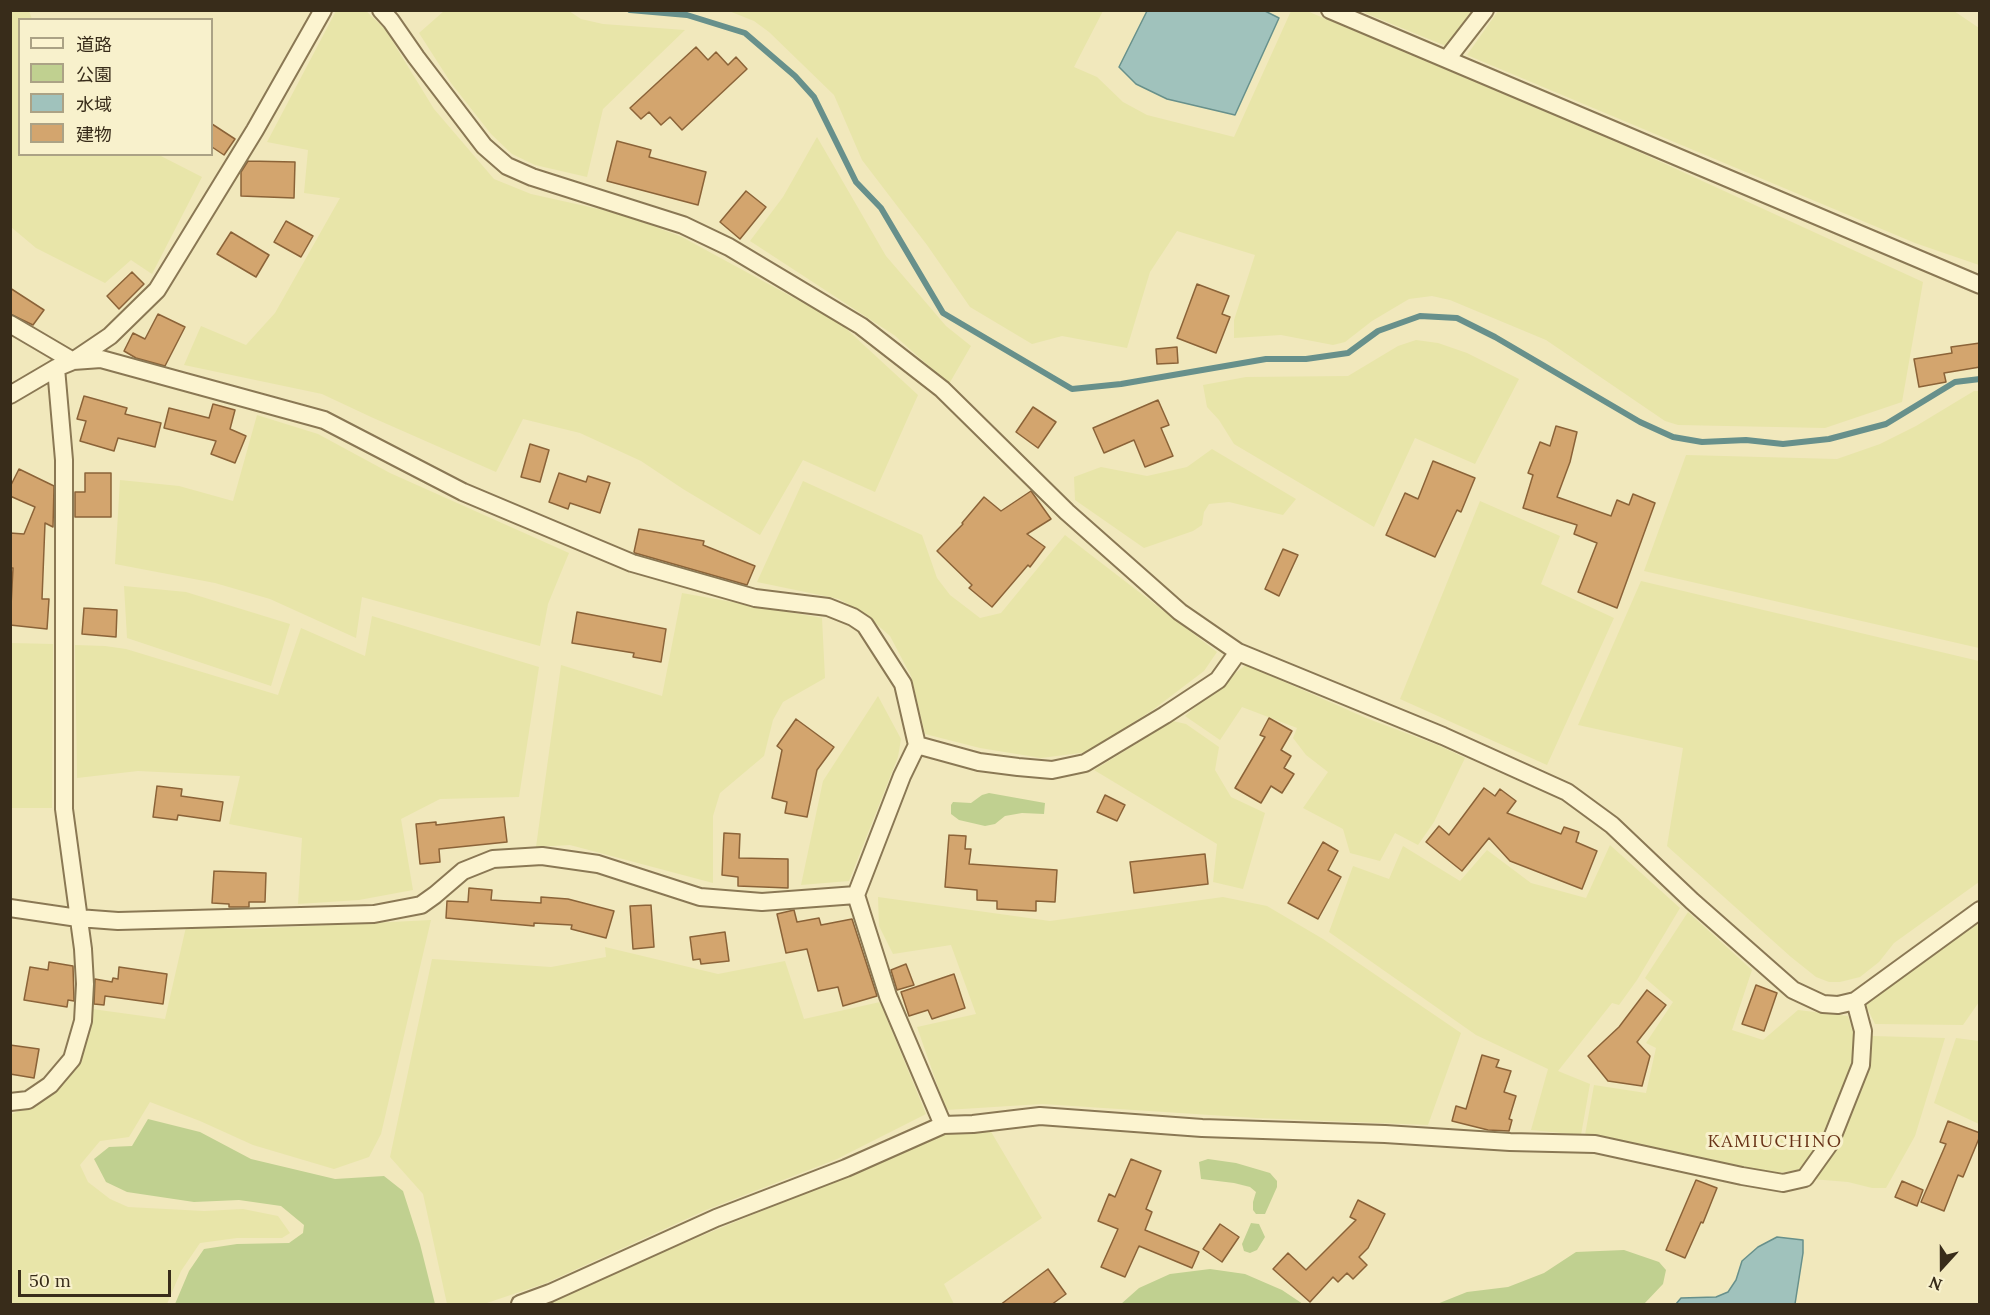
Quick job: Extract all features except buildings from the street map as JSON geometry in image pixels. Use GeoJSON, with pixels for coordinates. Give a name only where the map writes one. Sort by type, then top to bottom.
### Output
{"type":"FeatureCollection","features":[{"type":"Feature","properties":{"kind":"street"},"geometry":{"type":"LineString","coordinates":[[10,395],[56,368],[74,361],[110,336],[157,290],[255,130],[323,10]]}},
{"type":"Feature","properties":{"kind":"street"},"geometry":{"type":"LineString","coordinates":[[381,10],[484,146],[507,166],[532,177],[683,225],[729,247],[861,326],[942,389],[1067,512],[1180,612],[1238,652],[1443,736],[1567,792],[1612,825],[1692,901],[1793,990],[1823,1004],[1838,1005],[1855,1001],[1980,910]]}},
{"type":"Feature","properties":{"kind":"street"},"geometry":{"type":"LineString","coordinates":[[1330,10],[1980,285]]}},
{"type":"Feature","properties":{"kind":"street"},"geometry":{"type":"LineString","coordinates":[[1447,59],[1485,10]]}},
{"type":"Feature","properties":{"kind":"street"},"geometry":{"type":"LineString","coordinates":[[10,324],[74,361],[100,359],[324,420],[463,492],[632,563],[755,598],[828,608],[853,617],[865,625],[903,684],[917,744],[902,776],[856,895],[888,996],[943,1125]]}},
{"type":"Feature","properties":{"kind":"street"},"geometry":{"type":"LineString","coordinates":[[10,1102],[28,1100],[50,1085],[72,1059],[83,1021],[85,984],[64,809],[64,460],[56,368]]}},
{"type":"Feature","properties":{"kind":"street"},"geometry":{"type":"LineString","coordinates":[[917,744],[979,762],[1018,767],[1052,770],[1085,763],[1218,680],[1238,652]]}},
{"type":"Feature","properties":{"kind":"street"},"geometry":{"type":"LineString","coordinates":[[10,908],[78,918],[118,921],[374,914],[421,905],[463,871],[493,859],[542,856],[598,864],[700,897],[762,902],[856,895]]}},
{"type":"Feature","properties":{"kind":"street"},"geometry":{"type":"LineString","coordinates":[[520,1305],[716,1218],[846,1168],[943,1125],[1040,1116],[1202,1128],[1595,1144],[1783,1183],[1805,1178],[1830,1143],[1861,1065],[1863,1031],[1855,1001]]}},
{"type":"Feature","properties":{"kind":"shaded area"},"geometry":{"type":"Polygon","coordinates":[[[365,10],[385,29],[434,109],[494,179],[531,194],[621,214],[682,237],[840,323],[918,395],[875,492],[803,460],[760,535],[641,461],[580,433],[523,419],[496,472],[322,394],[184,365],[201,326],[246,345],[275,313],[340,198],[304,193],[308,150],[267,142],[336,11],[365,10]]]}},
{"type":"Feature","properties":{"kind":"shaded area"},"geometry":{"type":"Polygon","coordinates":[[[1366,10],[1474,11],[1446,46],[1365,13],[1366,10]]]}},
{"type":"Feature","properties":{"kind":"shaded area"},"geometry":{"type":"Polygon","coordinates":[[[10,11],[29,11],[32,18],[18,18],[18,156],[161,156],[202,177],[152,274],[131,260],[105,283],[36,248],[11,227],[10,11]]]}},
{"type":"Feature","properties":{"kind":"shaded area"},"geometry":{"type":"Polygon","coordinates":[[[444,11],[569,11],[581,19],[603,24],[685,30],[603,109],[587,177],[535,165],[512,154],[491,134],[451,83],[419,33],[444,11]]]}},
{"type":"Feature","properties":{"kind":"shaded area"},"geometry":{"type":"Polygon","coordinates":[[[729,11],[1103,11],[1074,67],[1097,77],[1123,102],[1147,115],[1234,137],[1291,11],[1307,11],[1628,147],[1923,282],[1902,402],[1825,428],[1678,425],[1665,421],[1546,340],[1450,300],[1432,296],[1409,299],[1372,321],[1345,342],[1333,345],[1281,335],[1234,338],[1234,320],[1255,255],[1177,231],[1150,272],[1127,348],[1062,336],[1032,344],[970,307],[927,245],[862,160],[834,95],[769,32],[754,21],[729,11]]]}},
{"type":"Feature","properties":{"kind":"shaded area"},"geometry":{"type":"Polygon","coordinates":[[[1498,11],[1954,11],[1979,28],[1979,265],[1915,243],[1467,55],[1498,11]]]}},
{"type":"Feature","properties":{"kind":"shaded area"},"geometry":{"type":"Polygon","coordinates":[[[817,137],[886,256],[946,326],[971,346],[949,384],[894,335],[750,241],[783,197],[817,137]]]}},
{"type":"Feature","properties":{"kind":"shaded area"},"geometry":{"type":"Polygon","coordinates":[[[1416,340],[1438,343],[1467,353],[1519,379],[1475,464],[1415,438],[1374,527],[1234,444],[1219,420],[1207,407],[1203,385],[1246,377],[1348,376],[1398,346],[1416,340]]]}},
{"type":"Feature","properties":{"kind":"shaded area"},"geometry":{"type":"Polygon","coordinates":[[[1974,391],[1980,391],[1979,648],[1644,571],[1686,455],[1837,459],[1880,444],[1916,426],[1974,391]]]}},
{"type":"Feature","properties":{"kind":"shaded area"},"geometry":{"type":"Polygon","coordinates":[[[257,415],[318,434],[390,473],[569,553],[548,604],[540,646],[362,597],[356,638],[270,599],[215,583],[115,564],[120,480],[179,486],[233,501],[257,415]]]}},
{"type":"Feature","properties":{"kind":"shaded area"},"geometry":{"type":"Polygon","coordinates":[[[1212,449],[1296,499],[1283,515],[1229,502],[1209,504],[1204,512],[1202,525],[1193,531],[1144,548],[1075,500],[1074,477],[1101,467],[1147,476],[1187,467],[1212,449]]]}},
{"type":"Feature","properties":{"kind":"shaded area"},"geometry":{"type":"Polygon","coordinates":[[[803,481],[922,535],[937,578],[950,595],[980,618],[1001,613],[1065,535],[1217,652],[1204,671],[1154,709],[1088,752],[1041,758],[980,748],[925,734],[911,676],[890,636],[866,615],[839,599],[757,582],[803,481]]]}},
{"type":"Feature","properties":{"kind":"shaded area"},"geometry":{"type":"Polygon","coordinates":[[[1480,501],[1560,536],[1541,584],[1614,618],[1547,765],[1400,699],[1480,501]]]}},
{"type":"Feature","properties":{"kind":"shaded area"},"geometry":{"type":"Polygon","coordinates":[[[1641,581],[1979,661],[1979,882],[1894,943],[1879,962],[1860,977],[1829,982],[1816,977],[1791,957],[1667,846],[1683,748],[1578,725],[1641,581]]]}},
{"type":"Feature","properties":{"kind":"shaded area"},"geometry":{"type":"Polygon","coordinates":[[[124,586],[186,592],[290,624],[271,686],[127,638],[124,586]]]}},
{"type":"Feature","properties":{"kind":"shaded area"},"geometry":{"type":"Polygon","coordinates":[[[682,593],[822,618],[825,678],[783,702],[773,720],[764,756],[720,793],[713,816],[713,883],[570,845],[536,847],[561,665],[662,696],[682,593]]]}},
{"type":"Feature","properties":{"kind":"shaded area"},"geometry":{"type":"Polygon","coordinates":[[[372,616],[539,667],[519,797],[440,799],[401,819],[413,890],[359,900],[298,904],[302,838],[229,824],[240,776],[138,771],[77,778],[75,645],[126,649],[278,695],[301,628],[365,656],[372,616]]]}},
{"type":"Feature","properties":{"kind":"shaded area"},"geometry":{"type":"Polygon","coordinates":[[[11,643],[53,644],[52,808],[11,808],[11,643]]]}},
{"type":"Feature","properties":{"kind":"shaded area"},"geometry":{"type":"Polygon","coordinates":[[[1246,665],[1366,718],[1465,758],[1434,822],[1418,845],[1395,833],[1380,861],[1350,853],[1343,829],[1303,808],[1328,772],[1306,755],[1293,738],[1297,728],[1242,707],[1220,740],[1185,716],[1246,665]]]}},
{"type":"Feature","properties":{"kind":"shaded area"},"geometry":{"type":"Polygon","coordinates":[[[878,696],[901,739],[898,757],[849,881],[801,885],[823,781],[878,696]]]}},
{"type":"Feature","properties":{"kind":"shaded area"},"geometry":{"type":"Polygon","coordinates":[[[1173,721],[1186,724],[1219,747],[1215,770],[1231,797],[1265,813],[1243,889],[1213,882],[1217,844],[1094,770],[1173,721]]]}},
{"type":"Feature","properties":{"kind":"shaded area"},"geometry":{"type":"Polygon","coordinates":[[[1610,845],[1680,908],[1637,980],[1619,1005],[1612,1003],[1558,1071],[1590,1084],[1581,1135],[1531,1130],[1548,1069],[1476,1035],[1329,932],[1353,866],[1389,879],[1403,846],[1460,881],[1487,850],[1531,883],[1586,898],[1610,845]]]}},
{"type":"Feature","properties":{"kind":"shaded area"},"geometry":{"type":"Polygon","coordinates":[[[878,897],[1050,921],[1223,897],[1267,906],[1323,939],[1461,1033],[1428,1125],[1256,1118],[1042,1104],[946,1110],[917,1027],[976,1014],[951,945],[893,954],[879,926],[878,897]]]}},
{"type":"Feature","properties":{"kind":"shaded area"},"geometry":{"type":"Polygon","coordinates":[[[1688,912],[1752,970],[1732,1030],[1763,1040],[1798,1010],[1848,1016],[1855,1039],[1851,1068],[1821,1140],[1800,1169],[1774,1174],[1585,1135],[1594,1085],[1646,1093],[1656,1048],[1646,1043],[1673,1002],[1645,978],[1688,912]]]}},
{"type":"Feature","properties":{"kind":"shaded area"},"geometry":{"type":"Polygon","coordinates":[[[431,920],[381,1134],[369,1157],[334,1169],[253,1145],[150,1102],[129,1137],[100,1141],[80,1165],[88,1182],[110,1199],[128,1207],[204,1211],[243,1209],[278,1216],[290,1233],[282,1238],[237,1238],[200,1243],[181,1271],[167,1304],[11,1304],[10,1115],[48,1097],[79,1064],[92,1009],[165,1019],[186,927],[251,929],[431,920]]]}},
{"type":"Feature","properties":{"kind":"shaded area"},"geometry":{"type":"Polygon","coordinates":[[[1979,921],[1979,1002],[1963,1025],[1875,1024],[1865,1004],[1979,921]]]}},
{"type":"Feature","properties":{"kind":"shaded area"},"geometry":{"type":"Polygon","coordinates":[[[605,947],[718,974],[785,961],[804,1019],[880,1002],[926,1114],[837,1159],[706,1210],[546,1283],[484,1304],[447,1304],[423,1194],[390,1157],[432,959],[551,967],[606,957],[605,947]]]}},
{"type":"Feature","properties":{"kind":"shaded area"},"geometry":{"type":"Polygon","coordinates":[[[1872,1036],[1945,1038],[1915,1136],[1886,1188],[1812,1179],[1867,1067],[1872,1036]]]}},
{"type":"Feature","properties":{"kind":"shaded area"},"geometry":{"type":"Polygon","coordinates":[[[1956,1038],[1979,1041],[1979,1124],[1934,1103],[1956,1038]]]}},
{"type":"Feature","properties":{"kind":"shaded area"},"geometry":{"type":"Polygon","coordinates":[[[990,1130],[1042,1218],[944,1284],[954,1304],[537,1304],[946,1133],[990,1130]]]}},
{"type":"Feature","properties":{"kind":"green space"},"geometry":{"type":"Polygon","coordinates":[[[989,793],[1045,803],[1044,814],[1022,813],[1005,816],[995,824],[985,826],[959,820],[951,814],[953,802],[971,803],[989,793]]]}},
{"type":"Feature","properties":{"kind":"green space"},"geometry":{"type":"Polygon","coordinates":[[[148,1119],[200,1132],[251,1159],[335,1179],[384,1176],[403,1191],[420,1244],[435,1304],[175,1304],[189,1271],[204,1249],[237,1244],[289,1243],[303,1233],[304,1225],[281,1206],[239,1200],[194,1202],[127,1192],[106,1182],[94,1159],[109,1147],[132,1146],[148,1119]]]}},
{"type":"Feature","properties":{"kind":"green space"},"geometry":{"type":"Polygon","coordinates":[[[1208,1159],[1236,1163],[1270,1173],[1277,1181],[1277,1187],[1265,1214],[1256,1214],[1253,1210],[1256,1192],[1250,1187],[1201,1179],[1199,1162],[1208,1159]]]}},
{"type":"Feature","properties":{"kind":"green space"},"geometry":{"type":"Polygon","coordinates":[[[1251,1223],[1259,1224],[1265,1237],[1257,1250],[1250,1253],[1244,1251],[1242,1244],[1251,1223]]]}},
{"type":"Feature","properties":{"kind":"green space"},"geometry":{"type":"Polygon","coordinates":[[[1624,1250],[1659,1262],[1666,1270],[1663,1284],[1644,1304],[1437,1304],[1467,1292],[1508,1287],[1544,1273],[1576,1252],[1624,1250]]]}},
{"type":"Feature","properties":{"kind":"green space"},"geometry":{"type":"Polygon","coordinates":[[[1210,1269],[1245,1274],[1282,1290],[1303,1304],[1121,1304],[1139,1288],[1170,1274],[1210,1269]]]}},
{"type":"Feature","properties":{"kind":"water"},"geometry":{"type":"Polygon","coordinates":[[[1147,11],[1265,11],[1279,18],[1235,115],[1167,99],[1136,84],[1119,67],[1147,11]]]}},
{"type":"Feature","properties":{"kind":"water"},"geometry":{"type":"Polygon","coordinates":[[[1777,1237],[1803,1240],[1795,1304],[1676,1304],[1681,1298],[1716,1297],[1728,1292],[1736,1280],[1742,1261],[1758,1247],[1777,1237]]]}},
{"type":"Feature","properties":{"kind":"waterway"},"geometry":{"type":"LineString","coordinates":[[630,10],[687,15],[745,33],[795,76],[814,97],[856,182],[881,208],[943,313],[1072,389],[1121,384],[1266,359],[1306,359],[1348,353],[1378,331],[1420,316],[1457,318],[1495,337],[1640,422],[1673,437],[1702,442],[1746,440],[1783,444],[1829,439],[1886,424],[1955,382],[1980,379]]}},
{"type":"Feature","properties":{"kind":"district","name":"KAMIUCHINO"},"geometry":{"type":"Point","coordinates":[1775,1142]}}]}
